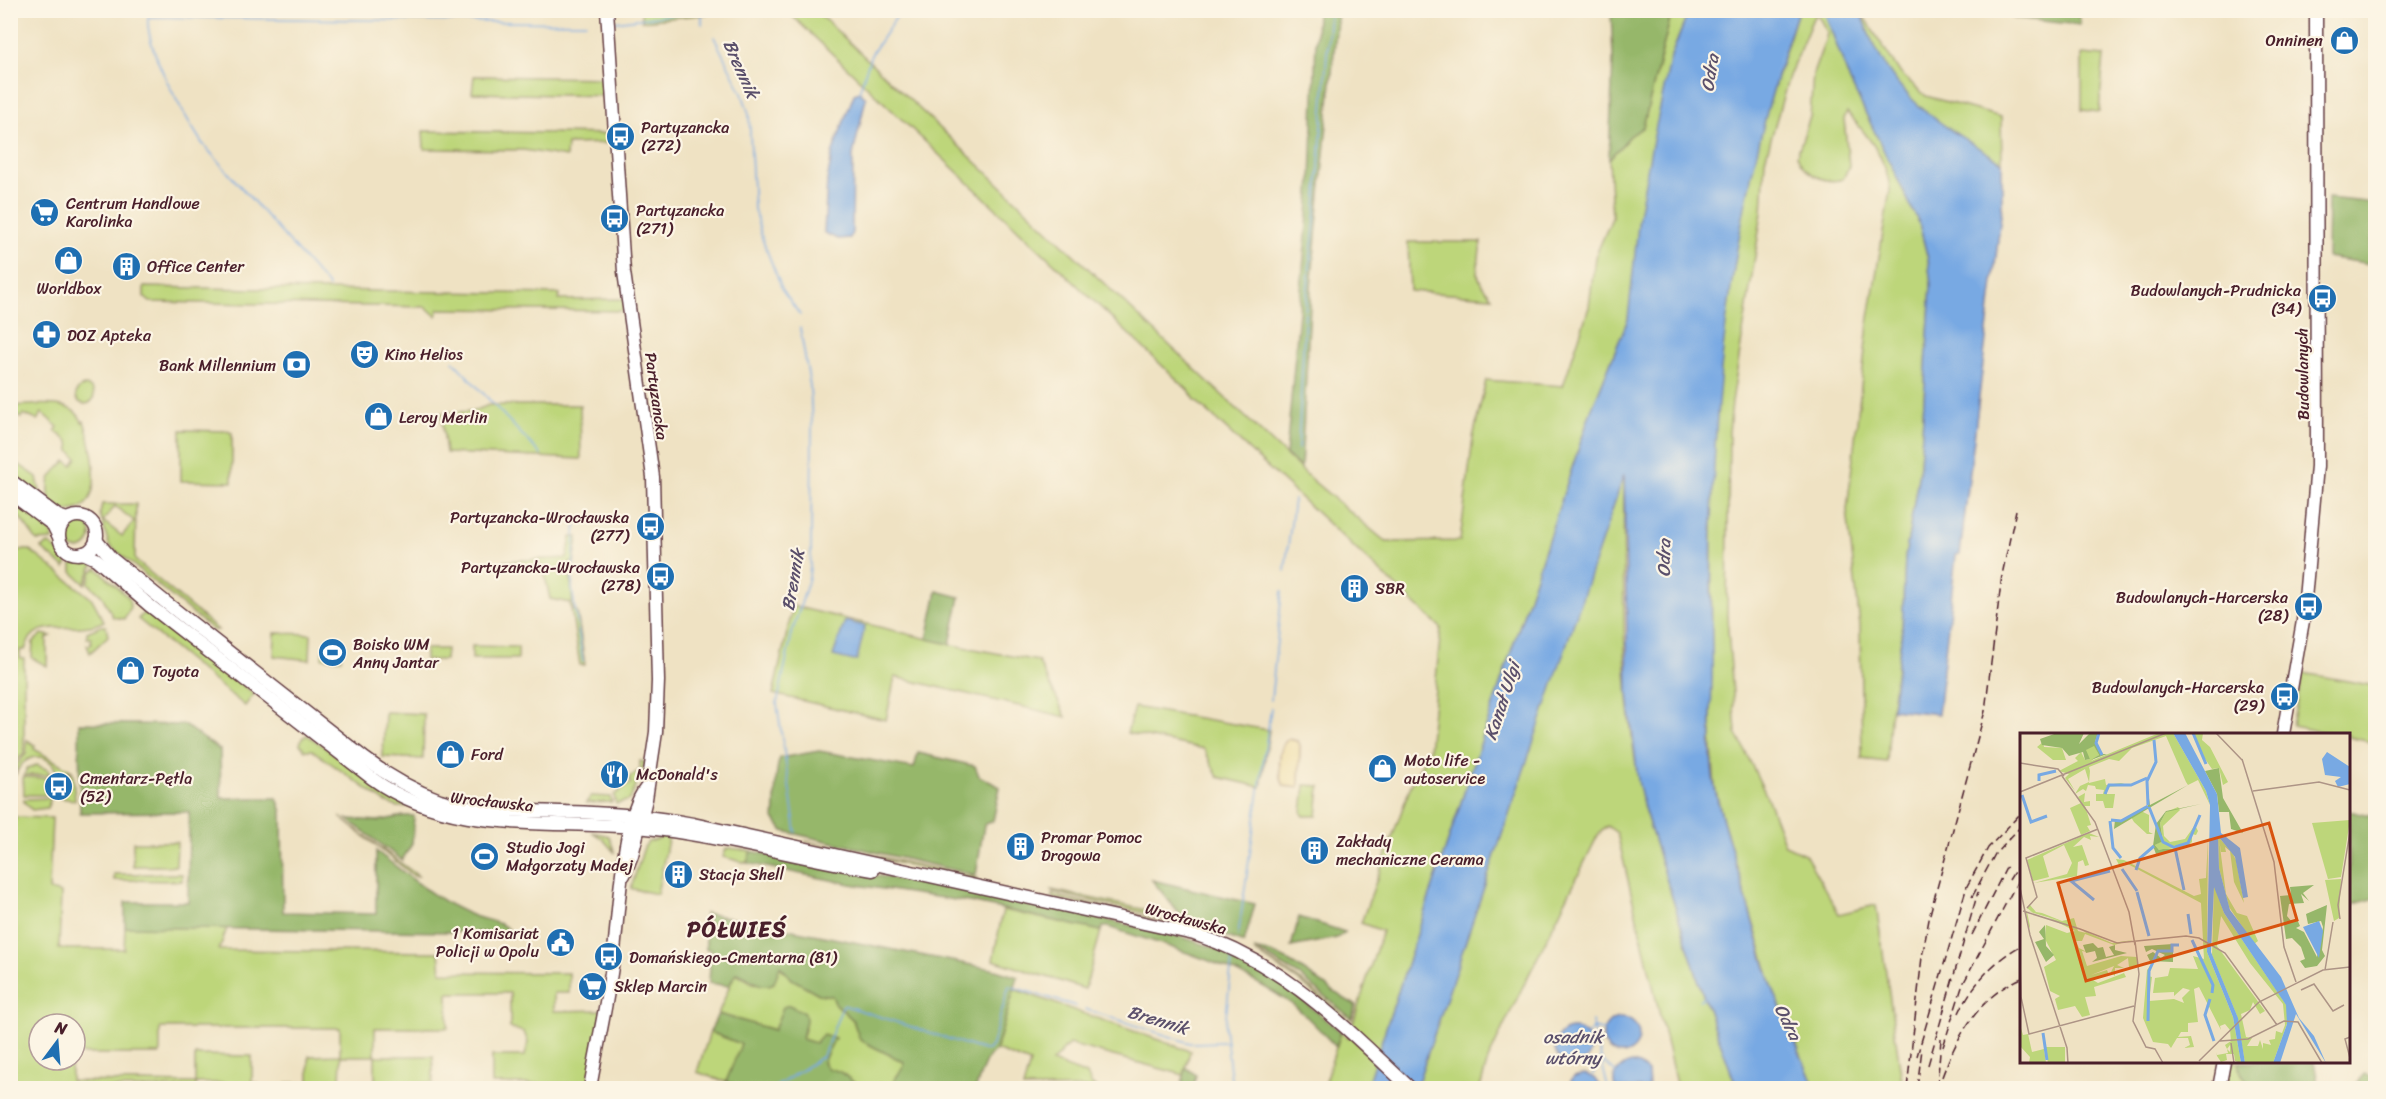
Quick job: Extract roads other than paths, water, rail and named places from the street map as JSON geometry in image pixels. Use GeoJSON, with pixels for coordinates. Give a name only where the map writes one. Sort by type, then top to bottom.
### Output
{"type":"FeatureCollection","features":[{"type":"Feature","properties":{"kind":"main road","name":"Partyzancka"},"geometry":{"type":"LineString","coordinates":[[607,10],[624,272],[653,477],[658,700],[647,787],[637,821]]}},
{"type":"Feature","properties":{"kind":"main road","name":"Budowlanych"},"geometry":{"type":"LineString","coordinates":[[2283,733],[2303,621],[2319,438],[2316,10]]}},
{"type":"Feature","properties":{"kind":"main road"},"geometry":{"type":"LineString","coordinates":[[10,480],[58,516],[67,519],[79,516],[93,523],[97,531],[96,540],[90,550],[74,554],[65,549],[53,525],[10,493]]}},
{"type":"Feature","properties":{"kind":"main road"},"geometry":{"type":"LineString","coordinates":[[58,535],[60,527],[67,519]]}},
{"type":"Feature","properties":{"kind":"main road","name":"Wrocławska"},"geometry":{"type":"LineString","coordinates":[[96,540],[112,559],[364,759],[403,784],[439,800],[481,808],[637,821],[820,862],[899,874],[907,873]]}},
{"type":"Feature","properties":{"kind":"main road","name":"Wrocławska"},"geometry":{"type":"LineString","coordinates":[[83,553],[96,560],[153,608],[373,779],[397,794],[427,808],[459,816],[504,821],[609,825],[658,818],[760,837],[907,873],[1183,931],[1243,953],[1288,979],[1350,1031],[1410,1089]]}},
{"type":"Feature","properties":{"kind":"main road"},"geometry":{"type":"LineString","coordinates":[[647,787],[658,818]]}},
{"type":"Feature","properties":{"kind":"main road"},"geometry":{"type":"LineString","coordinates":[[590,1089],[612,967],[626,854],[637,821]]}},
{"type":"Feature","properties":{"kind":"main road"},"geometry":{"type":"LineString","coordinates":[[624,876],[637,821]]}},
{"type":"Feature","properties":{"kind":"main road"},"geometry":{"type":"LineString","coordinates":[[609,825],[617,834],[626,854]]}},
{"type":"Feature","properties":{"kind":"main road"},"geometry":{"type":"LineString","coordinates":[[2219,1089],[2224,1063]]}},
{"type":"Feature","properties":{"kind":"water"},"geometry":{"type":"Polygon","coordinates":[[[1689,11],[1798,11],[1773,89],[1753,167],[1726,324],[1713,483],[1711,753],[1715,789],[1724,825],[1761,952],[1774,991],[1815,1088],[1737,1088],[1704,998],[1644,808],[1638,781],[1628,694],[1624,475],[1416,1088],[1366,1088],[1591,411],[1628,319],[1639,216],[1650,154],[1671,56],[1689,11]]]}},
{"type":"Feature","properties":{"kind":"water"},"geometry":{"type":"Polygon","coordinates":[[[1824,11],[1860,11],[1871,40],[1884,64],[1914,102],[1953,131],[2002,162],[2002,207],[1960,554],[1956,555],[1938,714],[1892,709],[1902,631],[1905,558],[1920,465],[1931,285],[1928,259],[1919,223],[1850,81],[1824,11]]]}},
{"type":"Feature","properties":{"kind":"water"},"geometry":{"type":"Polygon","coordinates":[[[859,92],[866,98],[853,155],[852,232],[850,238],[838,239],[824,233],[827,180],[833,151],[854,94],[859,92]]]}},
{"type":"Feature","properties":{"kind":"water"},"geometry":{"type":"Polygon","coordinates":[[[845,621],[865,626],[857,660],[854,661],[833,656],[845,621]]]}},
{"type":"Feature","properties":{"kind":"water","name":"osadnik wtórny"},"geometry":{"type":"Polygon","coordinates":[[[1621,1018],[1634,1023],[1639,1036],[1634,1049],[1621,1054],[1608,1049],[1603,1036],[1608,1023],[1621,1018]]]}},
{"type":"Feature","properties":{"kind":"water","name":"osadnik wtórny"},"geometry":{"type":"Polygon","coordinates":[[[1573,1029],[1586,1034],[1591,1047],[1586,1060],[1573,1065],[1560,1060],[1555,1047],[1560,1034],[1573,1029]]]}},
{"type":"Feature","properties":{"kind":"water","name":"osadnik wtórny"},"geometry":{"type":"Polygon","coordinates":[[[1632,1063],[1648,1072],[1649,1088],[1615,1088],[1614,1079],[1617,1072],[1623,1066],[1632,1063]]]}},
{"type":"Feature","properties":{"kind":"water","name":"osadnik wtórny"},"geometry":{"type":"Polygon","coordinates":[[[1585,1074],[1595,1078],[1602,1088],[1566,1088],[1574,1077],[1585,1074]]]}},
{"type":"Feature","properties":{"kind":"waterway"},"geometry":{"type":"LineString","coordinates":[[859,92],[871,55],[901,10]]}},
{"type":"Feature","properties":{"kind":"waterway"},"geometry":{"type":"LineString","coordinates":[[1298,449],[1305,314],[1316,210],[1330,10]]}},
{"type":"Feature","properties":{"kind":"waterway"},"geometry":{"type":"LineString","coordinates":[[614,22],[702,11]]}},
{"type":"Feature","properties":{"kind":"waterway","name":"Brennik"},"geometry":{"type":"LineString","coordinates":[[702,13],[702,24]]}},
{"type":"Feature","properties":{"kind":"waterway"},"geometry":{"type":"LineString","coordinates":[[329,287],[202,143],[176,99],[159,64],[149,30],[148,17],[586,23]]}},
{"type":"Feature","properties":{"kind":"waterway","name":"Brennik"},"geometry":{"type":"LineString","coordinates":[[714,37],[742,93],[749,114],[754,209],[763,241],[782,289],[800,315]]}},
{"type":"Feature","properties":{"kind":"waterway","name":"Brennik"},"geometry":{"type":"LineString","coordinates":[[796,832],[777,704],[792,633],[809,578],[811,553],[812,424],[810,386],[800,328]]}},
{"type":"Feature","properties":{"kind":"waterway"},"geometry":{"type":"LineString","coordinates":[[453,361],[541,455]]}},
{"type":"Feature","properties":{"kind":"waterway"},"geometry":{"type":"LineString","coordinates":[[1285,571],[1294,499]]}},
{"type":"Feature","properties":{"kind":"waterway"},"geometry":{"type":"LineString","coordinates":[[576,520],[572,588],[583,662]]}},
{"type":"Feature","properties":{"kind":"waterway"},"geometry":{"type":"LineString","coordinates":[[1271,700],[1282,591]]}},
{"type":"Feature","properties":{"kind":"waterway"},"geometry":{"type":"LineString","coordinates":[[1238,936],[1271,708]]}},
{"type":"Feature","properties":{"kind":"waterway"},"geometry":{"type":"LineString","coordinates":[[1232,959],[1225,1027],[1232,1088]]}},
{"type":"Feature","properties":{"kind":"waterway"},"geometry":{"type":"LineString","coordinates":[[774,1088],[823,1056],[843,1005],[983,1050],[988,1050],[992,1045],[1009,986],[1076,1006]]}},
{"type":"Feature","properties":{"kind":"waterway"},"geometry":{"type":"LineString","coordinates":[[1699,1000],[1704,998]]}},
{"type":"Feature","properties":{"kind":"waterway","name":"Brennik"},"geometry":{"type":"LineString","coordinates":[[1085,1009],[1190,1043],[1226,1042]]}},
{"type":"Feature","properties":{"kind":"waterway"},"geometry":{"type":"LineString","coordinates":[[1592,1021],[1608,1088]]}},
{"type":"Feature","properties":{"kind":"waterway"},"geometry":{"type":"LineString","coordinates":[[1587,1035],[1594,1028],[1604,1031]]}},
{"type":"Feature","properties":{"kind":"waterway"},"geometry":{"type":"LineString","coordinates":[[1592,1076],[1601,1058]]}},
{"type":"Feature","properties":{"kind":"waterway"},"geometry":{"type":"LineString","coordinates":[[1603,1061],[1616,1073]]}},
{"type":"Feature","properties":{"kind":"railway"},"geometry":{"type":"LineString","coordinates":[[1907,1088],[1922,957],[1930,914],[1985,711],[2002,575],[2016,510]]}},
{"type":"Feature","properties":{"kind":"railway"},"geometry":{"type":"LineString","coordinates":[[1917,1056],[1967,886],[1988,848],[2020,814]]}},
{"type":"Feature","properties":{"kind":"railway"},"geometry":{"type":"LineString","coordinates":[[1972,897],[1995,854],[2020,827]]}},
{"type":"Feature","properties":{"kind":"railway"},"geometry":{"type":"LineString","coordinates":[[2009,880],[2020,862]]}},
{"type":"Feature","properties":{"kind":"railway"},"geometry":{"type":"LineString","coordinates":[[1972,935],[2007,866]]}},
{"type":"Feature","properties":{"kind":"railway"},"geometry":{"type":"LineString","coordinates":[[1943,1047],[1963,984],[2020,877]]}},
{"type":"Feature","properties":{"kind":"railway"},"geometry":{"type":"LineString","coordinates":[[1928,1065],[1978,892]]}},
{"type":"Feature","properties":{"kind":"railway"},"geometry":{"type":"LineString","coordinates":[[1959,1013],[1970,993],[1985,974],[2002,958],[2020,946]]}},
{"type":"Feature","properties":{"kind":"railway"},"geometry":{"type":"LineString","coordinates":[[1942,1077],[1955,1047],[1972,1018],[1994,995],[2020,979]]}},
{"type":"Feature","properties":{"kind":"railway"},"geometry":{"type":"LineString","coordinates":[[1937,1088],[1941,1039]]}},
{"type":"Feature","properties":{"kind":"railway"},"geometry":{"type":"LineString","coordinates":[[1917,1088],[1922,1049]]}},
{"type":"Feature","properties":{"kind":"place","name":"Onninen"},"geometry":{"type":"Point","coordinates":[2344,40]}},
{"type":"Feature","properties":{"kind":"place","name":"Partyzancka (272)"},"geometry":{"type":"Point","coordinates":[620,136]}},
{"type":"Feature","properties":{"kind":"place","name":"Centrum Handlowe Karolinka"},"geometry":{"type":"Point","coordinates":[45,212]}},
{"type":"Feature","properties":{"kind":"place","name":"Partyzancka (271)"},"geometry":{"type":"Point","coordinates":[615,219]}},
{"type":"Feature","properties":{"kind":"place","name":"Worldbox"},"geometry":{"type":"Point","coordinates":[69,260]}},
{"type":"Feature","properties":{"kind":"place","name":"Office Center"},"geometry":{"type":"Point","coordinates":[126,266]}},
{"type":"Feature","properties":{"kind":"place","name":"Budowlanych-Prudnicka (34)"},"geometry":{"type":"Point","coordinates":[2322,299]}},
{"type":"Feature","properties":{"kind":"place","name":"DOZ Apteka"},"geometry":{"type":"Point","coordinates":[46,335]}},
{"type":"Feature","properties":{"kind":"place","name":"Kino Helios"},"geometry":{"type":"Point","coordinates":[364,354]}},
{"type":"Feature","properties":{"kind":"place","name":"Bank Millennium"},"geometry":{"type":"Point","coordinates":[297,365]}},
{"type":"Feature","properties":{"kind":"place","name":"Leroy Merlin"},"geometry":{"type":"Point","coordinates":[378,417]}},
{"type":"Feature","properties":{"kind":"place","name":"Partyzancka-Wrocławska (277)"},"geometry":{"type":"Point","coordinates":[650,526]}},
{"type":"Feature","properties":{"kind":"place","name":"Partyzancka-Wrocławska (278)"},"geometry":{"type":"Point","coordinates":[661,576]}},
{"type":"Feature","properties":{"kind":"place","name":"SBR"},"geometry":{"type":"Point","coordinates":[1354,588]}},
{"type":"Feature","properties":{"kind":"place","name":"Budowlanych-Harcerska (28)"},"geometry":{"type":"Point","coordinates":[2309,606]}},
{"type":"Feature","properties":{"kind":"place","name":"Boisko WM Anny Jantar"},"geometry":{"type":"Point","coordinates":[332,653]}},
{"type":"Feature","properties":{"kind":"place","name":"Toyota"},"geometry":{"type":"Point","coordinates":[131,671]}},
{"type":"Feature","properties":{"kind":"place","name":"Budowlanych-Harcerska (29)"},"geometry":{"type":"Point","coordinates":[2285,696]}},
{"type":"Feature","properties":{"kind":"place","name":"Ford"},"geometry":{"type":"Point","coordinates":[450,754]}},
{"type":"Feature","properties":{"kind":"place","name":"Moto life - autoservice"},"geometry":{"type":"Point","coordinates":[1383,769]}},
{"type":"Feature","properties":{"kind":"place","name":"McDonald's"},"geometry":{"type":"Point","coordinates":[615,774]}},
{"type":"Feature","properties":{"kind":"place","name":"Cmentarz-Pętla (52)"},"geometry":{"type":"Point","coordinates":[59,787]}},
{"type":"Feature","properties":{"kind":"place","name":"Promar Pomoc Drogowa"},"geometry":{"type":"Point","coordinates":[1020,846]}},
{"type":"Feature","properties":{"kind":"place","name":"Zakłady mechaniczne Cerama"},"geometry":{"type":"Point","coordinates":[1315,850]}},
{"type":"Feature","properties":{"kind":"place","name":"Studio Jogi Małgorzaty Madej"},"geometry":{"type":"Point","coordinates":[485,856]}},
{"type":"Feature","properties":{"kind":"place","name":"Stacja Shell"},"geometry":{"type":"Point","coordinates":[678,874]}},
{"type":"Feature","properties":{"kind":"place","name":"1 Komisariat Policji w Opolu"},"geometry":{"type":"Point","coordinates":[560,942]}},
{"type":"Feature","properties":{"kind":"place","name":"Domańskiego-Cmentarna (81)"},"geometry":{"type":"Point","coordinates":[608,957]}},
{"type":"Feature","properties":{"kind":"place","name":"Sklep Marcin"},"geometry":{"type":"Point","coordinates":[593,986]}},
{"type":"Feature","properties":{"kind":"district","name":"PÓŁWIEŚ"},"geometry":{"type":"Point","coordinates":[737,929]}},
{"type":"Feature","properties":{"kind":"water label","name":"Odra"},"geometry":{"type":"Point","coordinates":[1710,73]}},
{"type":"Feature","properties":{"kind":"water label","name":"Odra"},"geometry":{"type":"Point","coordinates":[1664,558]}},
{"type":"Feature","properties":{"kind":"water label","name":"Kanał Ulgi"},"geometry":{"type":"Point","coordinates":[1502,701]}},
{"type":"Feature","properties":{"kind":"water label","name":"Odra"},"geometry":{"type":"Point","coordinates":[1788,1022]}}]}
